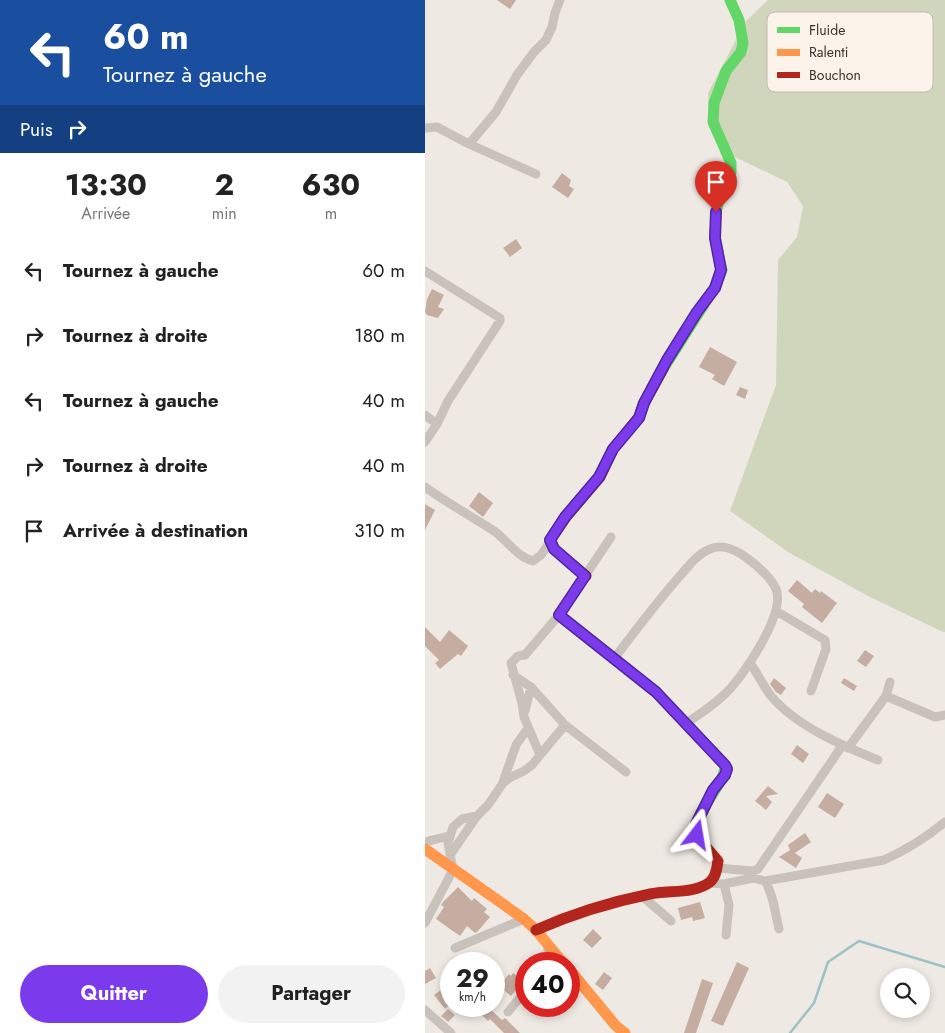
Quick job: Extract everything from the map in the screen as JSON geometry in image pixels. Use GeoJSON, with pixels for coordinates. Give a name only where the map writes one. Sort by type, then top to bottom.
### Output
{"type":"FeatureCollection","features":[{"type":"Feature","properties":{"kind":"street"},"geometry":{"type":"LineString","coordinates":[[469,144],[496,112],[517,74],[546,40],[560,0]]}},
{"type":"Feature","properties":{"kind":"street"},"geometry":{"type":"LineString","coordinates":[[425,487],[458,510],[496,532],[526,559],[533,561],[541,555],[565,517],[599,477],[613,449],[639,418],[644,403],[667,360],[697,312],[715,288],[721,270],[715,238],[716,212],[721,192],[731,172],[731,163],[713,122],[714,103],[727,71],[741,52],[743,44],[739,20],[730,0]]}},
{"type":"Feature","properties":{"kind":"street"},"geometry":{"type":"LineString","coordinates":[[425,128],[437,127],[469,144],[536,174]]}},
{"type":"Feature","properties":{"kind":"street"},"geometry":{"type":"LineString","coordinates":[[425,271],[500,318],[500,321],[448,401],[437,424],[425,442]]}},
{"type":"Feature","properties":{"kind":"street"},"geometry":{"type":"LineString","coordinates":[[425,415],[437,424]]}},
{"type":"Feature","properties":{"kind":"street"},"geometry":{"type":"LineString","coordinates":[[539,755],[537,745],[524,717],[511,663],[518,656],[525,655],[559,615],[611,537]]}},
{"type":"Feature","properties":{"kind":"street"},"geometry":{"type":"LineString","coordinates":[[550,542],[554,549],[585,576]]}},
{"type":"Feature","properties":{"kind":"street"},"geometry":{"type":"LineString","coordinates":[[613,660],[694,560],[711,548],[723,547],[739,552],[752,561],[767,576],[777,591],[776,611],[769,630],[750,663],[729,690],[714,704],[685,724]]}},
{"type":"Feature","properties":{"kind":"street"},"geometry":{"type":"LineString","coordinates":[[776,611],[825,640],[826,649],[811,692]]}},
{"type":"Feature","properties":{"kind":"street"},"geometry":{"type":"LineString","coordinates":[[559,615],[613,660],[656,692],[719,757],[727,769],[725,775],[713,790],[696,824],[697,835],[701,842],[713,852],[718,861],[715,876],[709,883]]}},
{"type":"Feature","properties":{"kind":"street"},"geometry":{"type":"LineString","coordinates":[[750,663],[773,698],[803,724],[845,747],[878,760]]}},
{"type":"Feature","properties":{"kind":"street"},"geometry":{"type":"LineString","coordinates":[[513,675],[531,688],[565,725],[626,772]]}},
{"type":"Feature","properties":{"kind":"street"},"geometry":{"type":"LineString","coordinates":[[536,930],[564,917],[642,896],[694,888],[709,883],[724,884],[753,875],[845,747],[886,696],[889,682]]}},
{"type":"Feature","properties":{"kind":"street"},"geometry":{"type":"LineString","coordinates":[[524,717],[531,688]]}},
{"type":"Feature","properties":{"kind":"street"},"geometry":{"type":"LineString","coordinates":[[886,696],[935,716],[945,715]]}},
{"type":"Feature","properties":{"kind":"street"},"geometry":{"type":"LineString","coordinates":[[450,855],[503,783],[532,765],[565,725]]}},
{"type":"Feature","properties":{"kind":"street"},"geometry":{"type":"LineString","coordinates":[[503,783],[515,745],[528,728]]}},
{"type":"Feature","properties":{"kind":"street"},"geometry":{"type":"LineString","coordinates":[[425,923],[453,870],[448,843],[453,827],[462,819],[477,816]]}},
{"type":"Feature","properties":{"kind":"street"},"geometry":{"type":"LineString","coordinates":[[765,881],[884,860],[931,834],[945,822]]}},
{"type":"Feature","properties":{"kind":"street"},"geometry":{"type":"LineString","coordinates":[[425,842],[449,836]]}},
{"type":"Feature","properties":{"kind":"street"},"geometry":{"type":"LineString","coordinates":[[425,849],[524,920],[536,930],[554,952]]}},
{"type":"Feature","properties":{"kind":"street"},"geometry":{"type":"LineString","coordinates":[[717,868],[753,875],[765,881],[770,889],[779,929]]}},
{"type":"Feature","properties":{"kind":"street"},"geometry":{"type":"LineString","coordinates":[[724,884],[729,905],[726,935]]}},
{"type":"Feature","properties":{"kind":"street"},"geometry":{"type":"LineString","coordinates":[[642,896],[671,921]]}},
{"type":"Feature","properties":{"kind":"street"},"geometry":{"type":"LineString","coordinates":[[455,948],[524,920]]}},
{"type":"Feature","properties":{"kind":"street"},"geometry":{"type":"LineString","coordinates":[[548,944],[548,952]]}},
{"type":"Feature","properties":{"kind":"street"},"geometry":{"type":"LineString","coordinates":[[580,982],[616,1026],[625,1033]]}},
{"type":"Feature","properties":{"kind":"street"},"geometry":{"type":"LineString","coordinates":[[508,1012],[515,1003]]}},
{"type":"Feature","properties":{"kind":"street"},"geometry":{"type":"LineString","coordinates":[[425,1010],[451,1033]]}},
{"type":"Feature","properties":{"kind":"green space"},"geometry":{"type":"Polygon","coordinates":[[[768,0],[945,0],[945,632],[868,596],[788,552],[730,511],[776,385],[778,260],[797,237],[803,206],[787,182],[735,157],[710,123],[708,93],[746,21],[768,0]]]}},
{"type":"Feature","properties":{"kind":"building"},"geometry":{"type":"Polygon","coordinates":[[[497,0],[516,0],[510,9],[497,0]]]}},
{"type":"Feature","properties":{"kind":"building"},"geometry":{"type":"Polygon","coordinates":[[[562,173],[571,180],[569,186],[574,189],[568,198],[552,187],[562,173]]]}},
{"type":"Feature","properties":{"kind":"building"},"geometry":{"type":"Polygon","coordinates":[[[516,239],[522,248],[510,257],[503,248],[516,239]]]}},
{"type":"Feature","properties":{"kind":"building"},"geometry":{"type":"Polygon","coordinates":[[[432,289],[444,295],[438,307],[444,309],[438,318],[427,315],[425,312],[427,299],[432,289]]]}},
{"type":"Feature","properties":{"kind":"building"},"geometry":{"type":"Polygon","coordinates":[[[710,347],[737,362],[724,386],[712,379],[715,375],[699,367],[710,347]]]}},
{"type":"Feature","properties":{"kind":"building"},"geometry":{"type":"Polygon","coordinates":[[[740,387],[748,390],[745,399],[736,395],[740,387]]]}},
{"type":"Feature","properties":{"kind":"building"},"geometry":{"type":"Polygon","coordinates":[[[479,492],[493,503],[483,517],[469,506],[479,492]]]}},
{"type":"Feature","properties":{"kind":"building"},"geometry":{"type":"Polygon","coordinates":[[[425,504],[435,510],[425,530],[425,504]]]}},
{"type":"Feature","properties":{"kind":"building"},"geometry":{"type":"Polygon","coordinates":[[[797,580],[812,593],[815,589],[820,593],[821,591],[837,603],[822,623],[802,607],[804,604],[788,591],[797,580]]]}},
{"type":"Feature","properties":{"kind":"building"},"geometry":{"type":"Polygon","coordinates":[[[425,627],[440,642],[449,630],[468,646],[461,656],[458,654],[440,669],[435,663],[439,660],[425,646],[425,627]]]}},
{"type":"Feature","properties":{"kind":"building"},"geometry":{"type":"Polygon","coordinates":[[[865,650],[874,656],[866,667],[857,661],[865,650]]]}},
{"type":"Feature","properties":{"kind":"building"},"geometry":{"type":"Polygon","coordinates":[[[774,678],[786,688],[781,695],[770,684],[774,678]]]}},
{"type":"Feature","properties":{"kind":"building"},"geometry":{"type":"Polygon","coordinates":[[[844,678],[857,686],[854,691],[841,683],[844,678]]]}},
{"type":"Feature","properties":{"kind":"building"},"geometry":{"type":"Polygon","coordinates":[[[797,745],[809,754],[803,763],[791,754],[797,745]]]}},
{"type":"Feature","properties":{"kind":"building"},"geometry":{"type":"Polygon","coordinates":[[[768,786],[778,794],[766,796],[772,802],[766,810],[755,801],[768,786]]]}},
{"type":"Feature","properties":{"kind":"building"},"geometry":{"type":"Polygon","coordinates":[[[827,793],[844,804],[835,818],[818,807],[827,793]]]}},
{"type":"Feature","properties":{"kind":"building"},"geometry":{"type":"Polygon","coordinates":[[[805,833],[811,842],[795,853],[802,858],[796,868],[779,857],[790,850],[788,845],[805,833]]]}},
{"type":"Feature","properties":{"kind":"building"},"geometry":{"type":"Polygon","coordinates":[[[458,887],[472,901],[474,898],[487,909],[484,912],[490,917],[475,933],[467,926],[460,936],[436,919],[444,907],[441,905],[443,902],[458,887]]]}},
{"type":"Feature","properties":{"kind":"building"},"geometry":{"type":"Polygon","coordinates":[[[700,902],[705,918],[693,921],[692,917],[681,920],[678,908],[700,902]]]}},
{"type":"Feature","properties":{"kind":"building"},"geometry":{"type":"Polygon","coordinates":[[[593,929],[602,938],[592,948],[583,940],[593,929]]]}},
{"type":"Feature","properties":{"kind":"building"},"geometry":{"type":"Polygon","coordinates":[[[737,962],[749,968],[723,1026],[711,1021],[737,962]]]}},
{"type":"Feature","properties":{"kind":"building"},"geometry":{"type":"Polygon","coordinates":[[[430,968],[436,978],[425,984],[425,971],[430,968]]]}},
{"type":"Feature","properties":{"kind":"building"},"geometry":{"type":"Polygon","coordinates":[[[604,972],[612,978],[603,990],[595,984],[604,972]]]}},
{"type":"Feature","properties":{"kind":"building"},"geometry":{"type":"Polygon","coordinates":[[[513,973],[515,975],[515,991],[511,996],[505,991],[505,979],[509,974],[511,976],[513,973]]]}},
{"type":"Feature","properties":{"kind":"building"},"geometry":{"type":"Polygon","coordinates":[[[702,979],[713,983],[696,1033],[684,1033],[702,979]]]}},
{"type":"Feature","properties":{"kind":"building"},"geometry":{"type":"Polygon","coordinates":[[[440,990],[440,1003],[434,995],[440,990]]]}},
{"type":"Feature","properties":{"kind":"building"},"geometry":{"type":"Polygon","coordinates":[[[442,1017],[453,1017],[448,1022],[442,1017]]]}},
{"type":"Feature","properties":{"kind":"building"},"geometry":{"type":"Polygon","coordinates":[[[484,1017],[499,1017],[502,1020],[505,1018],[520,1033],[504,1033],[490,1019],[488,1021],[484,1017]]]}},
{"type":"Feature","properties":{"kind":"waterway"},"geometry":{"type":"LineString","coordinates":[[790,1033],[814,1003],[828,962],[859,941],[945,967]]}},
{"type":"Feature","properties":{"kind":"traffic: fast"},"geometry":{"type":"LineString","coordinates":[[663,369],[715,287],[722,270],[715,239],[716,212],[721,192],[731,172],[731,163],[713,122],[714,103],[726,71],[741,52],[743,43],[739,20],[730,0]]}},
{"type":"Feature","properties":{"kind":"traffic: fast"},"geometry":{"type":"LineString","coordinates":[[559,615],[656,692],[725,765],[719,784],[701,813],[698,822],[697,832],[701,841]]}},
{"type":"Feature","properties":{"kind":"traffic: slow"},"geometry":{"type":"LineString","coordinates":[[425,849],[524,919],[554,952]]}},
{"type":"Feature","properties":{"kind":"traffic: slow"},"geometry":{"type":"LineString","coordinates":[[580,982],[616,1026],[625,1033]]}},
{"type":"Feature","properties":{"kind":"traffic: jam"},"geometry":{"type":"LineString","coordinates":[[586,576],[554,549],[550,540],[566,517],[600,477],[613,449],[639,417],[644,403],[663,369]]}},
{"type":"Feature","properties":{"kind":"traffic: jam"},"geometry":{"type":"LineString","coordinates":[[536,930],[592,909],[621,901],[704,886],[714,878],[718,861],[701,841]]}},
{"type":"Feature","properties":{"kind":"route"},"geometry":{"type":"LineString","coordinates":[[697,835],[696,824],[713,790],[725,775],[727,769],[719,757],[656,692],[613,660],[559,615],[585,576],[551,546],[550,540],[565,517],[599,477],[621,437],[639,418],[644,403],[667,360],[697,312],[715,288],[721,270],[715,238],[716,212]]}}]}
